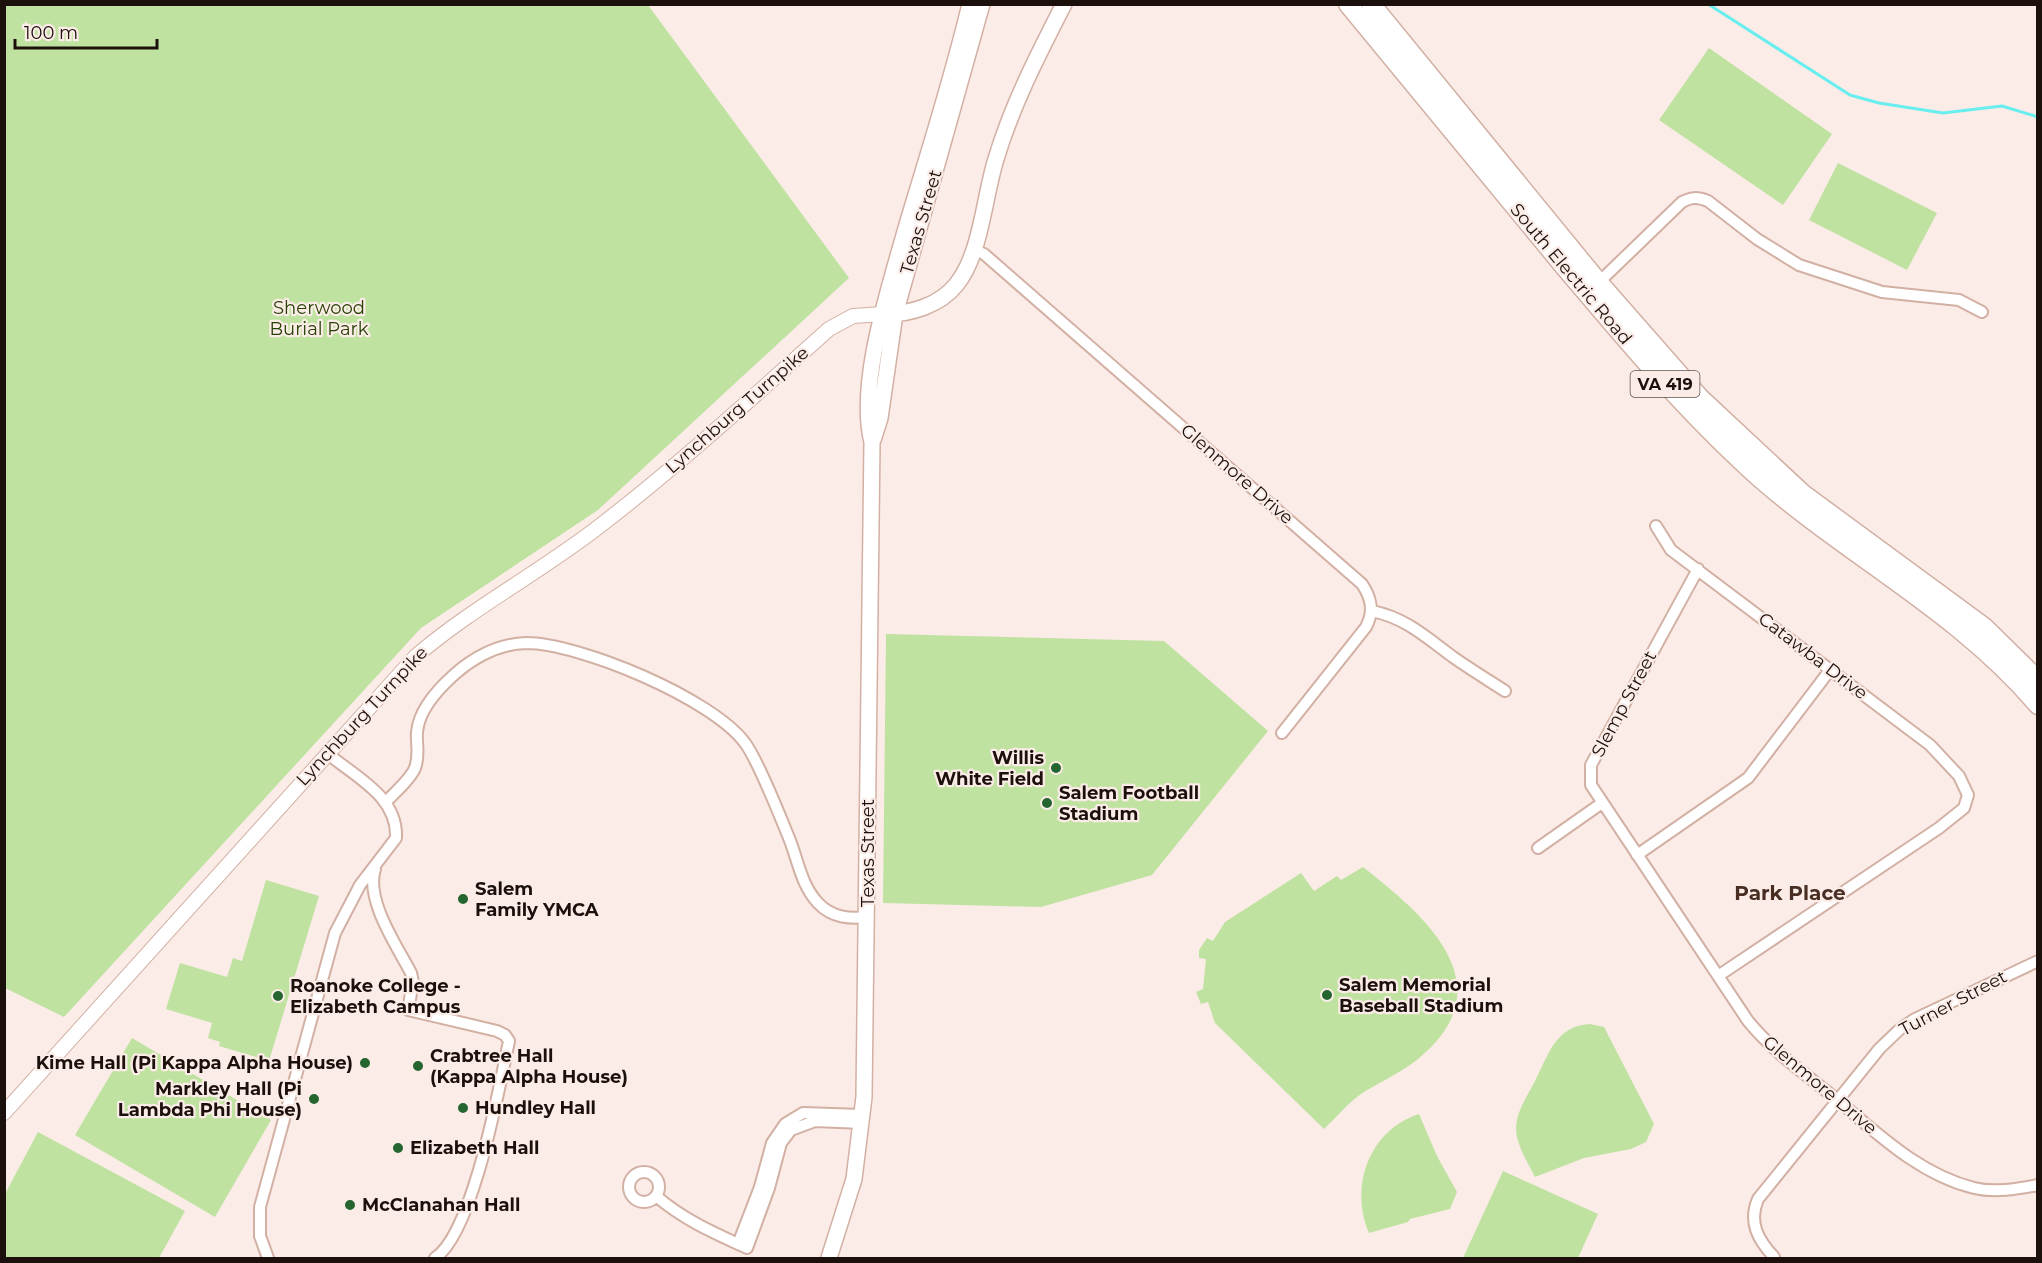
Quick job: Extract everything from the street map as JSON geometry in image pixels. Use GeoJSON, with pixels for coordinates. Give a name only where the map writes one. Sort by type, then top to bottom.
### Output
{"type":"FeatureCollection","features":[{"type":"Feature","properties":{"kind":"main road","name":"Texas Street"},"geometry":{"type":"LineString","coordinates":[[829,1258],[854,1179],[862,1119],[868,917],[868,570],[872,442],[868,415],[889,314],[970,4]]}},
{"type":"Feature","properties":{"kind":"main road","name":"Texas Street"},"geometry":{"type":"LineString","coordinates":[[889,314],[982,4]]}},
{"type":"Feature","properties":{"kind":"main road","name":"Lynchburg Turnpike"},"geometry":{"type":"LineString","coordinates":[[889,314],[906,306],[928,304],[949,293],[956,285],[973,249],[988,185],[1008,123],[1032,67],[1064,4]]}},
{"type":"Feature","properties":{"kind":"main road","name":"South Electric Road"},"geometry":{"type":"LineString","coordinates":[[1348,4],[1593,288],[1699,398],[1748,446],[1803,494],[1984,627],[2037,680]]}},
{"type":"Feature","properties":{"kind":"main road","name":"South Electric Road"},"geometry":{"type":"LineString","coordinates":[[1371,4],[1676,397],[1751,470],[1814,523],[1972,638],[2009,673],[2037,705]]}},
{"type":"Feature","properties":{"kind":"street"},"geometry":{"type":"LineString","coordinates":[[1593,288],[1682,202],[1691,198],[1699,198],[1708,201],[1757,238],[1799,265],[1882,292],[1959,300],[1982,312]]}},
{"type":"Feature","properties":{"kind":"street","name":"Glenmore Drive"},"geometry":{"type":"LineString","coordinates":[[973,249],[984,254],[1362,584],[1371,601],[1372,611]]}},
{"type":"Feature","properties":{"kind":"street","name":"Lynchburg Turnpike"},"geometry":{"type":"LineString","coordinates":[[4,1113],[389,684],[435,640],[558,558],[602,525],[829,329],[853,316],[889,314]]}},
{"type":"Feature","properties":{"kind":"street","name":"Catawba Drive"},"geometry":{"type":"LineString","coordinates":[[1656,526],[1671,550],[1930,745],[1946,760],[1967,789],[1968,800],[1964,808],[1939,828],[1718,976]]}},
{"type":"Feature","properties":{"kind":"street","name":"Slemp Street"},"geometry":{"type":"LineString","coordinates":[[1602,803],[1591,785],[1591,765],[1698,569]]}},
{"type":"Feature","properties":{"kind":"street"},"geometry":{"type":"LineString","coordinates":[[1282,733],[1366,627],[1372,611],[1388,614],[1414,626],[1454,657],[1505,691]]}},
{"type":"Feature","properties":{"kind":"street"},"geometry":{"type":"LineString","coordinates":[[386,802],[414,771],[419,751],[418,726],[426,706],[456,673],[494,649],[526,643],[558,646],[622,668],[714,713],[734,730],[751,755],[789,839],[809,893],[819,905],[833,914],[849,919],[868,917]]}},
{"type":"Feature","properties":{"kind":"street"},"geometry":{"type":"LineString","coordinates":[[1637,855],[1748,778],[1830,670]]}},
{"type":"Feature","properties":{"kind":"street"},"geometry":{"type":"LineString","coordinates":[[268,1258],[260,1236],[260,1207],[326,960],[343,914],[378,860],[396,838],[395,820],[386,802],[327,753]]}},
{"type":"Feature","properties":{"kind":"street","name":"Glenmore Drive"},"geometry":{"type":"LineString","coordinates":[[1602,803],[1761,1037],[1912,1160],[1953,1181],[1975,1188],[1993,1190],[2037,1185]]}},
{"type":"Feature","properties":{"kind":"street"},"geometry":{"type":"LineString","coordinates":[[1538,848],[1602,803]]}},
{"type":"Feature","properties":{"kind":"street"},"geometry":{"type":"LineString","coordinates":[[378,860],[372,879],[375,896],[384,923],[411,973],[413,982],[408,1010],[497,1031],[505,1035],[509,1041],[494,1112],[468,1199],[449,1245],[435,1258]]}},
{"type":"Feature","properties":{"kind":"street","name":"Turner Street"},"geometry":{"type":"LineString","coordinates":[[1774,1257],[1755,1230],[1754,1207],[1758,1199],[1880,1048],[1900,1029],[2037,961]]}},
{"type":"Feature","properties":{"kind":"street"},"geometry":{"type":"LineString","coordinates":[[656,1196],[676,1213],[700,1227],[743,1246],[772,1143],[785,1124],[803,1113],[862,1119]]}},
{"type":"Feature","properties":{"kind":"green space","name":"Sherwood Burial Park"},"geometry":{"type":"Polygon","coordinates":[[[4,5],[648,5],[849,278],[598,510],[421,628],[64,1017],[5,988],[4,5]]]}},
{"type":"Feature","properties":{"kind":"green space"},"geometry":{"type":"Polygon","coordinates":[[[1709,48],[1832,134],[1783,205],[1659,120],[1709,48]]]}},
{"type":"Feature","properties":{"kind":"green space"},"geometry":{"type":"Polygon","coordinates":[[[1838,163],[1937,213],[1907,270],[1809,220],[1838,163]]]}},
{"type":"Feature","properties":{"kind":"green space","name":"Salem Football Stadium"},"geometry":{"type":"Polygon","coordinates":[[[886,634],[1164,641],[1268,731],[1152,875],[1041,907],[883,903],[886,634]]]}},
{"type":"Feature","properties":{"kind":"green space","name":"Salem Memorial Baseball Stadium"},"geometry":{"type":"Polygon","coordinates":[[[1363,867],[1387,886],[1431,929],[1447,953],[1456,978],[1456,1005],[1444,1031],[1418,1059],[1348,1104],[1324,1129],[1215,1023],[1208,1002],[1201,1004],[1196,992],[1203,989],[1206,959],[1199,958],[1199,950],[1207,938],[1213,941],[1225,922],[1301,873],[1314,891],[1337,876],[1341,880],[1363,867]]]}},
{"type":"Feature","properties":{"kind":"green space"},"geometry":{"type":"Polygon","coordinates":[[[266,880],[319,896],[269,1061],[219,1046],[220,1042],[208,1038],[212,1023],[166,1009],[180,963],[227,977],[233,958],[242,961],[266,880]]]}},
{"type":"Feature","properties":{"kind":"green space"},"geometry":{"type":"Polygon","coordinates":[[[1590,1024],[1604,1027],[1654,1124],[1646,1142],[1631,1149],[1584,1158],[1535,1177],[1518,1142],[1516,1123],[1520,1111],[1554,1044],[1568,1030],[1590,1024]]]}},
{"type":"Feature","properties":{"kind":"green space"},"geometry":{"type":"Polygon","coordinates":[[[132,1038],[271,1120],[215,1217],[75,1135],[132,1038]]]}},
{"type":"Feature","properties":{"kind":"green space"},"geometry":{"type":"Polygon","coordinates":[[[1419,1114],[1437,1156],[1457,1192],[1450,1209],[1369,1233],[1363,1215],[1361,1197],[1368,1162],[1387,1133],[1402,1122],[1419,1114]]]}},
{"type":"Feature","properties":{"kind":"green space"},"geometry":{"type":"Polygon","coordinates":[[[38,1132],[185,1211],[159,1258],[5,1257],[5,1194],[38,1132]]]}},
{"type":"Feature","properties":{"kind":"green space"},"geometry":{"type":"Polygon","coordinates":[[[1503,1171],[1598,1214],[1578,1258],[1463,1258],[1503,1171]]]}},
{"type":"Feature","properties":{"kind":"waterway"},"geometry":{"type":"LineString","coordinates":[[1708,4],[1850,95],[1879,103],[1943,113],[2002,106],[2038,117]]}},
{"type":"Feature","properties":{"kind":"place","name":"Willis White Field"},"geometry":{"type":"Point","coordinates":[1056,768]}},
{"type":"Feature","properties":{"kind":"place","name":"Salem Football Stadium"},"geometry":{"type":"Point","coordinates":[1047,803]}},
{"type":"Feature","properties":{"kind":"place","name":"Salem Family YMCA"},"geometry":{"type":"Point","coordinates":[463,899]}},
{"type":"Feature","properties":{"kind":"place","name":"Salem Memorial Baseball Stadium"},"geometry":{"type":"Point","coordinates":[1327,995]}},
{"type":"Feature","properties":{"kind":"place","name":"Roanoke College - Elizabeth Campus"},"geometry":{"type":"Point","coordinates":[278,996]}},
{"type":"Feature","properties":{"kind":"place","name":"Kime Hall (Pi Kappa Alpha House)"},"geometry":{"type":"Point","coordinates":[365,1063]}},
{"type":"Feature","properties":{"kind":"place","name":"Crabtree Hall (Kappa Alpha House)"},"geometry":{"type":"Point","coordinates":[418,1066]}},
{"type":"Feature","properties":{"kind":"place","name":"Markley Hall (Pi Lambda Phi House)"},"geometry":{"type":"Point","coordinates":[314,1099]}},
{"type":"Feature","properties":{"kind":"place","name":"Hundley Hall"},"geometry":{"type":"Point","coordinates":[463,1108]}},
{"type":"Feature","properties":{"kind":"place","name":"Elizabeth Hall"},"geometry":{"type":"Point","coordinates":[398,1148]}},
{"type":"Feature","properties":{"kind":"place","name":"McClanahan Hall"},"geometry":{"type":"Point","coordinates":[350,1205]}},
{"type":"Feature","properties":{"kind":"district","name":"Park Place"},"geometry":{"type":"Point","coordinates":[1790,893]}}]}
